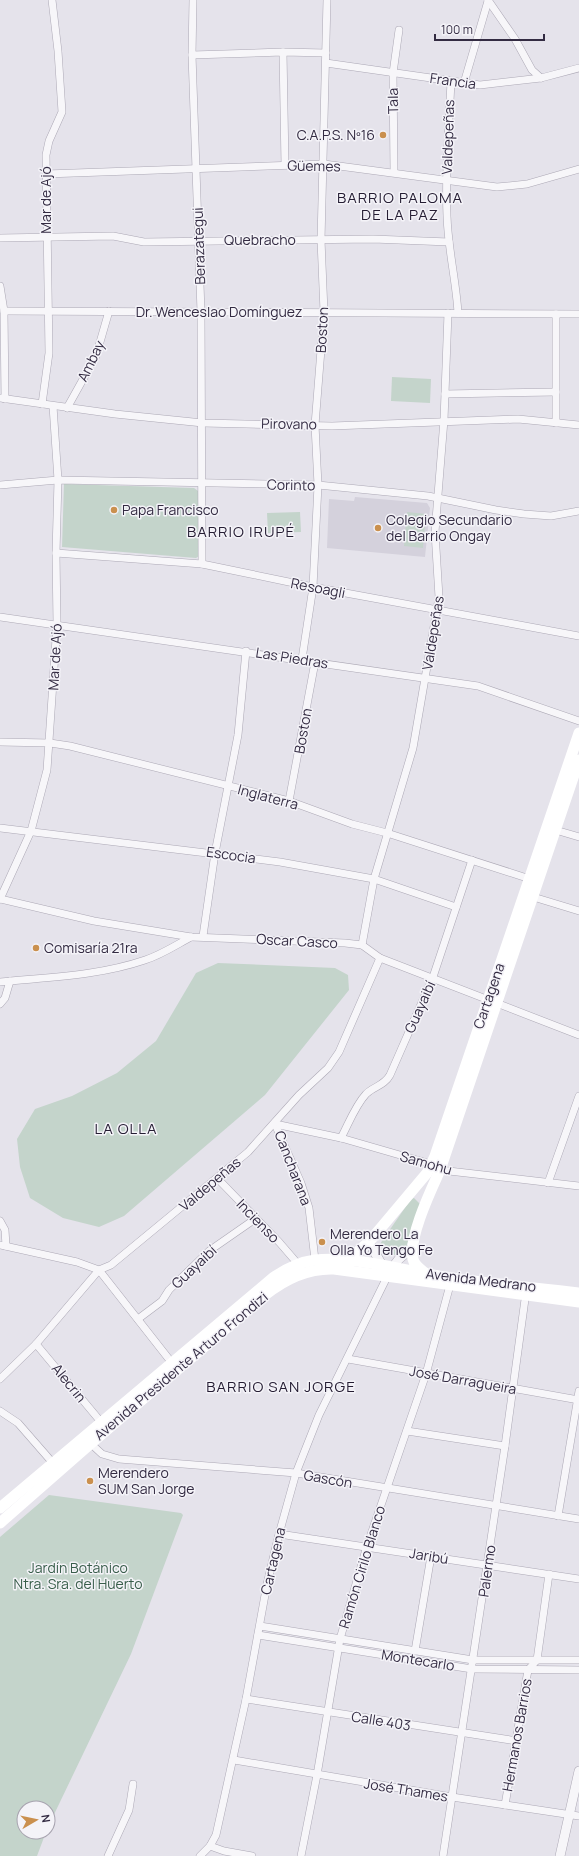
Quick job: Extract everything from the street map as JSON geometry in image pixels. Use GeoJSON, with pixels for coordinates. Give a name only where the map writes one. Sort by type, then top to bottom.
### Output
{"type":"FeatureCollection","features":[{"type":"Feature","properties":{"kind":"main road","name":"Cartagena"},"geometry":{"type":"LineString","coordinates":[[412,1248],[436,1167],[551,829],[579,733]]}},
{"type":"Feature","properties":{"kind":"main road","name":"Cartagena"},"geometry":{"type":"LineString","coordinates":[[528,896],[530,879],[579,760]]}},
{"type":"Feature","properties":{"kind":"main road","name":"Cartagena"},"geometry":{"type":"LineString","coordinates":[[347,1261],[369,1242],[408,1194],[427,1173],[436,1167]]}},
{"type":"Feature","properties":{"kind":"main road"},"geometry":{"type":"LineString","coordinates":[[408,1194],[416,1193],[420,1195],[425,1204]]}},
{"type":"Feature","properties":{"kind":"main road"},"geometry":{"type":"LineString","coordinates":[[412,1248],[415,1265],[427,1274]]}},
{"type":"Feature","properties":{"kind":"main road","name":"Avenida Presidente Arturo Frondizi"},"geometry":{"type":"LineString","coordinates":[[0,1508],[52,1462],[87,1440],[101,1422],[274,1277],[298,1264],[315,1260],[347,1261],[388,1266]]}},
{"type":"Feature","properties":{"kind":"main road","name":"Avenida Medrano"},"geometry":{"type":"LineString","coordinates":[[388,1266],[526,1290],[579,1302]]}},
{"type":"Feature","properties":{"kind":"main road","name":"Avenida Presidente Arturo Frondizi"},"geometry":{"type":"LineString","coordinates":[[0,1523],[87,1440],[265,1295],[289,1279],[306,1271],[321,1268],[387,1277]]}},
{"type":"Feature","properties":{"kind":"main road","name":"Avenida Medrano"},"geometry":{"type":"LineString","coordinates":[[387,1277],[450,1285],[579,1294]]}},
{"type":"Feature","properties":{"kind":"street","name":"Mar de Ajó"},"geometry":{"type":"LineString","coordinates":[[42,404],[49,353],[46,174],[48,141],[62,112],[58,51],[52,0]]}},
{"type":"Feature","properties":{"kind":"street","name":"Berazategui"},"geometry":{"type":"LineString","coordinates":[[193,0],[192,55],[201,312],[203,423],[202,564]]}},
{"type":"Feature","properties":{"kind":"street","name":"Boston"},"geometry":{"type":"LineString","coordinates":[[302,659],[313,587],[318,485],[315,425],[324,312],[320,240],[324,164],[327,0]]}},
{"type":"Feature","properties":{"kind":"street"},"geometry":{"type":"LineString","coordinates":[[488,0],[515,39],[532,70],[541,78]]}},
{"type":"Feature","properties":{"kind":"street","name":"Valdepeñas"},"geometry":{"type":"LineString","coordinates":[[464,83],[488,0]]}},
{"type":"Feature","properties":{"kind":"street","name":"Tala"},"geometry":{"type":"LineString","coordinates":[[394,172],[393,73],[399,30]]}},
{"type":"Feature","properties":{"kind":"street"},"geometry":{"type":"LineString","coordinates":[[192,55],[283,52],[326,53]]}},
{"type":"Feature","properties":{"kind":"street"},"geometry":{"type":"LineString","coordinates":[[283,52],[285,165]]}},
{"type":"Feature","properties":{"kind":"street","name":"Francia"},"geometry":{"type":"LineString","coordinates":[[326,63],[480,85],[541,78],[579,68]]}},
{"type":"Feature","properties":{"kind":"street","name":"Valdepeñas"},"geometry":{"type":"LineString","coordinates":[[451,81],[446,179],[449,242],[454,267],[458,313]]}},
{"type":"Feature","properties":{"kind":"street","name":"Güemes"},"geometry":{"type":"LineString","coordinates":[[46,174],[196,170],[324,164],[394,172],[497,187],[512,187],[579,169]]}},
{"type":"Feature","properties":{"kind":"street","name":"Quebracho"},"geometry":{"type":"LineString","coordinates":[[0,238],[113,236],[144,242],[198,240],[373,239],[449,242]]}},
{"type":"Feature","properties":{"kind":"street"},"geometry":{"type":"LineString","coordinates":[[0,286],[4,311],[2,398]]}},
{"type":"Feature","properties":{"kind":"street","name":"Dr. Wenceslao Domínguez"},"geometry":{"type":"LineString","coordinates":[[4,311],[579,314]]}},
{"type":"Feature","properties":{"kind":"street","name":"Ambay"},"geometry":{"type":"LineString","coordinates":[[67,408],[96,356],[109,311]]}},
{"type":"Feature","properties":{"kind":"street","name":"Valdepeñas"},"geometry":{"type":"LineString","coordinates":[[362,945],[374,880],[386,833],[413,748],[426,678],[440,586],[435,532],[436,498],[444,420],[448,314]]}},
{"type":"Feature","properties":{"kind":"street"},"geometry":{"type":"LineString","coordinates":[[556,314],[556,423]]}},
{"type":"Feature","properties":{"kind":"street"},"geometry":{"type":"LineString","coordinates":[[445,394],[556,392]]}},
{"type":"Feature","properties":{"kind":"street","name":"Pirovano"},"geometry":{"type":"LineString","coordinates":[[2,398],[67,408],[203,423],[332,426],[444,420],[518,419],[579,425]]}},
{"type":"Feature","properties":{"kind":"street","name":"Mar de Ajó"},"geometry":{"type":"LineString","coordinates":[[0,899],[31,831],[47,770],[50,743],[57,624],[56,553],[58,480],[53,406]]}},
{"type":"Feature","properties":{"kind":"street","name":"Corinto"},"geometry":{"type":"LineString","coordinates":[[0,485],[58,480],[318,485],[436,498],[524,514],[551,516],[579,512]]}},
{"type":"Feature","properties":{"kind":"street","name":"Resoagli"},"geometry":{"type":"LineString","coordinates":[[56,553],[202,564],[313,587],[579,636]]}},
{"type":"Feature","properties":{"kind":"street","name":"Las Piedras"},"geometry":{"type":"LineString","coordinates":[[0,617],[302,659],[478,686],[579,721]]}},
{"type":"Feature","properties":{"kind":"street"},"geometry":{"type":"LineString","coordinates":[[202,936],[227,786],[238,735],[246,651]]}},
{"type":"Feature","properties":{"kind":"street","name":"Boston"},"geometry":{"type":"LineString","coordinates":[[289,801],[315,662]]}},
{"type":"Feature","properties":{"kind":"street","name":"Inglaterra"},"geometry":{"type":"LineString","coordinates":[[0,742],[50,743],[289,801],[352,824],[386,833],[530,879]]}},
{"type":"Feature","properties":{"kind":"street","name":"Escocia"},"geometry":{"type":"LineString","coordinates":[[0,828],[280,862],[374,880],[456,907]]}},
{"type":"Feature","properties":{"kind":"street"},"geometry":{"type":"LineString","coordinates":[[551,829],[579,837]]}},
{"type":"Feature","properties":{"kind":"street","name":"Guayaibí"},"geometry":{"type":"LineString","coordinates":[[341,1138],[361,1100],[368,1092],[386,1082],[433,977],[472,860]]}},
{"type":"Feature","properties":{"kind":"street"},"geometry":{"type":"LineString","coordinates":[[528,896],[579,911]]}},
{"type":"Feature","properties":{"kind":"street","name":"Oscar Casco"},"geometry":{"type":"LineString","coordinates":[[0,899],[94,921],[191,937],[202,936],[362,945]]}},
{"type":"Feature","properties":{"kind":"street"},"geometry":{"type":"LineString","coordinates":[[0,982],[82,975],[115,968],[145,960],[191,937]]}},
{"type":"Feature","properties":{"kind":"street"},"geometry":{"type":"LineString","coordinates":[[362,945],[380,958],[433,977],[579,1035]]}},
{"type":"Feature","properties":{"kind":"street","name":"Valdepeñas"},"geometry":{"type":"LineString","coordinates":[[0,1379],[36,1344],[99,1270],[111,1265],[248,1152],[276,1124],[299,1095],[328,1068],[339,1052],[380,958]]}},
{"type":"Feature","properties":{"kind":"street"},"geometry":{"type":"LineString","coordinates":[[0,1004],[5,998],[10,981]]}},
{"type":"Feature","properties":{"kind":"street"},"geometry":{"type":"LineString","coordinates":[[548,1183],[579,1096]]}},
{"type":"Feature","properties":{"kind":"street","name":"Samohu"},"geometry":{"type":"LineString","coordinates":[[276,1124],[341,1138],[436,1167],[579,1186]]}},
{"type":"Feature","properties":{"kind":"street","name":"Cancharana"},"geometry":{"type":"LineString","coordinates":[[276,1124],[302,1183],[309,1208],[315,1260]]}},
{"type":"Feature","properties":{"kind":"street","name":"Incienso"},"geometry":{"type":"LineString","coordinates":[[217,1178],[255,1219],[279,1242],[298,1264]]}},
{"type":"Feature","properties":{"kind":"street","name":"Guayaibí"},"geometry":{"type":"LineString","coordinates":[[138,1319],[162,1301],[169,1290],[209,1251],[255,1219]]}},
{"type":"Feature","properties":{"kind":"street"},"geometry":{"type":"LineString","coordinates":[[0,1221],[5,1230],[3,1246],[77,1262],[99,1270],[172,1363]]}},
{"type":"Feature","properties":{"kind":"street"},"geometry":{"type":"LineString","coordinates":[[369,1242],[377,1258],[388,1266]]}},
{"type":"Feature","properties":{"kind":"street"},"geometry":{"type":"LineString","coordinates":[[387,1277],[388,1266],[412,1248]]}},
{"type":"Feature","properties":{"kind":"street","name":"Cartagena"},"geometry":{"type":"LineString","coordinates":[[200,1856],[210,1846],[216,1835],[234,1760],[279,1534],[296,1474],[319,1415],[348,1359],[387,1277]]}},
{"type":"Feature","properties":{"kind":"street","name":"Ramón Cirilo Blanco"},"geometry":{"type":"LineString","coordinates":[[301,1856],[317,1775],[340,1639],[367,1546],[426,1374],[450,1285]]}},
{"type":"Feature","properties":{"kind":"street","name":"Palermo"},"geometry":{"type":"LineString","coordinates":[[443,1856],[488,1564],[526,1290]]}},
{"type":"Feature","properties":{"kind":"street","name":"Alecrin"},"geometry":{"type":"LineString","coordinates":[[36,1344],[101,1422]]}},
{"type":"Feature","properties":{"kind":"street","name":"José Darragueira"},"geometry":{"type":"LineString","coordinates":[[348,1359],[578,1400]]}},
{"type":"Feature","properties":{"kind":"street"},"geometry":{"type":"LineString","coordinates":[[558,1516],[579,1391]]}},
{"type":"Feature","properties":{"kind":"street"},"geometry":{"type":"LineString","coordinates":[[0,1411],[18,1424],[52,1462]]}},
{"type":"Feature","properties":{"kind":"street"},"geometry":{"type":"LineString","coordinates":[[407,1431],[505,1446]]}},
{"type":"Feature","properties":{"kind":"street","name":"Gascón"},"geometry":{"type":"LineString","coordinates":[[87,1440],[102,1454],[119,1459],[296,1474],[579,1519]]}},
{"type":"Feature","properties":{"kind":"street","name":"Jaribú"},"geometry":{"type":"LineString","coordinates":[[279,1534],[488,1564],[579,1579]]}},
{"type":"Feature","properties":{"kind":"street"},"geometry":{"type":"LineString","coordinates":[[415,1651],[431,1556]]}},
{"type":"Feature","properties":{"kind":"street","name":"Hermanos Barrios"},"geometry":{"type":"LineString","coordinates":[[505,1805],[528,1670],[537,1660],[549,1574]]}},
{"type":"Feature","properties":{"kind":"street","name":"Montecarlo"},"geometry":{"type":"LineString","coordinates":[[260,1626],[473,1660],[579,1660]]}},
{"type":"Feature","properties":{"kind":"street","name":"Montecarlo"},"geometry":{"type":"LineString","coordinates":[[258,1635],[472,1669],[579,1670]]}},
{"type":"Feature","properties":{"kind":"street","name":"Calle 403"},"geometry":{"type":"LineString","coordinates":[[246,1699],[462,1734],[517,1741]]}},
{"type":"Feature","properties":{"kind":"street","name":"José Thames"},"geometry":{"type":"LineString","coordinates":[[234,1760],[452,1797],[575,1815]]}},
{"type":"Feature","properties":{"kind":"street"},"geometry":{"type":"LineString","coordinates":[[560,1856],[575,1815],[579,1771]]}},
{"type":"Feature","properties":{"kind":"street"},"geometry":{"type":"LineString","coordinates":[[108,1856],[128,1810],[133,1784]]}},
{"type":"Feature","properties":{"kind":"street"},"geometry":{"type":"LineString","coordinates":[[210,1846],[224,1851],[252,1856]]}},
{"type":"Feature","properties":{"kind":"shaded area","name":"Colegio Secundario del Barrio Ongay"},"geometry":{"type":"Polygon","coordinates":[[[355,497],[427,503],[430,508],[425,557],[327,548],[329,499],[354,501],[355,497]]]}},
{"type":"Feature","properties":{"kind":"green space"},"geometry":{"type":"Polygon","coordinates":[[[392,377],[431,379],[430,403],[391,401],[392,377]]]}},
{"type":"Feature","properties":{"kind":"green space"},"geometry":{"type":"Polygon","coordinates":[[[64,484],[194,488],[198,491],[199,556],[196,558],[62,547],[64,484]]]}},
{"type":"Feature","properties":{"kind":"green space"},"geometry":{"type":"Polygon","coordinates":[[[300,512],[301,532],[268,533],[267,513],[300,512]]]}},
{"type":"Feature","properties":{"kind":"green space"},"geometry":{"type":"Polygon","coordinates":[[[407,512],[426,514],[423,548],[404,546],[407,512]]]}},
{"type":"Feature","properties":{"kind":"green space","name":"LA OLLA"},"geometry":{"type":"Polygon","coordinates":[[[218,963],[335,968],[348,975],[349,990],[265,1095],[124,1216],[99,1227],[63,1218],[30,1198],[20,1167],[17,1139],[35,1109],[72,1096],[117,1073],[156,1041],[196,973],[218,963]]]}},
{"type":"Feature","properties":{"kind":"green space"},"geometry":{"type":"Polygon","coordinates":[[[414,1198],[420,1204],[406,1248],[395,1255],[383,1251],[380,1244],[411,1199],[414,1198]]]}},
{"type":"Feature","properties":{"kind":"green space","name":"Jardín Botánico Ntra. Sra. del Huerto"},"geometry":{"type":"Polygon","coordinates":[[[49,1495],[181,1513],[183,1515],[131,1654],[56,1810],[56,1800],[16,1800],[16,1840],[43,1840],[37,1856],[0,1856],[0,1537],[49,1495]]]}},
{"type":"Feature","properties":{"kind":"place","name":"C.A.P.S. Nº16"},"geometry":{"type":"Point","coordinates":[383,135]}},
{"type":"Feature","properties":{"kind":"place","name":"Papa Francisco"},"geometry":{"type":"Point","coordinates":[114,510]}},
{"type":"Feature","properties":{"kind":"place","name":"Colegio Secundario del Barrio Ongay"},"geometry":{"type":"Point","coordinates":[378,528]}},
{"type":"Feature","properties":{"kind":"place","name":"Comisaría 21ra"},"geometry":{"type":"Point","coordinates":[36,948]}},
{"type":"Feature","properties":{"kind":"place","name":"Merendero La Olla Yo Tengo Fe"},"geometry":{"type":"Point","coordinates":[322,1242]}},
{"type":"Feature","properties":{"kind":"place","name":"Merendero SUM San Jorge"},"geometry":{"type":"Point","coordinates":[90,1481]}},
{"type":"Feature","properties":{"kind":"district","name":"BARRIO PALOMA DE LA PAZ"},"geometry":{"type":"Point","coordinates":[400,206]}},
{"type":"Feature","properties":{"kind":"district","name":"BARRIO IRUPÉ"},"geometry":{"type":"Point","coordinates":[241,532]}},
{"type":"Feature","properties":{"kind":"district","name":"LA OLLA"},"geometry":{"type":"Point","coordinates":[126,1129]}},
{"type":"Feature","properties":{"kind":"district","name":"BARRIO SAN JORGE"},"geometry":{"type":"Point","coordinates":[281,1387]}}]}
